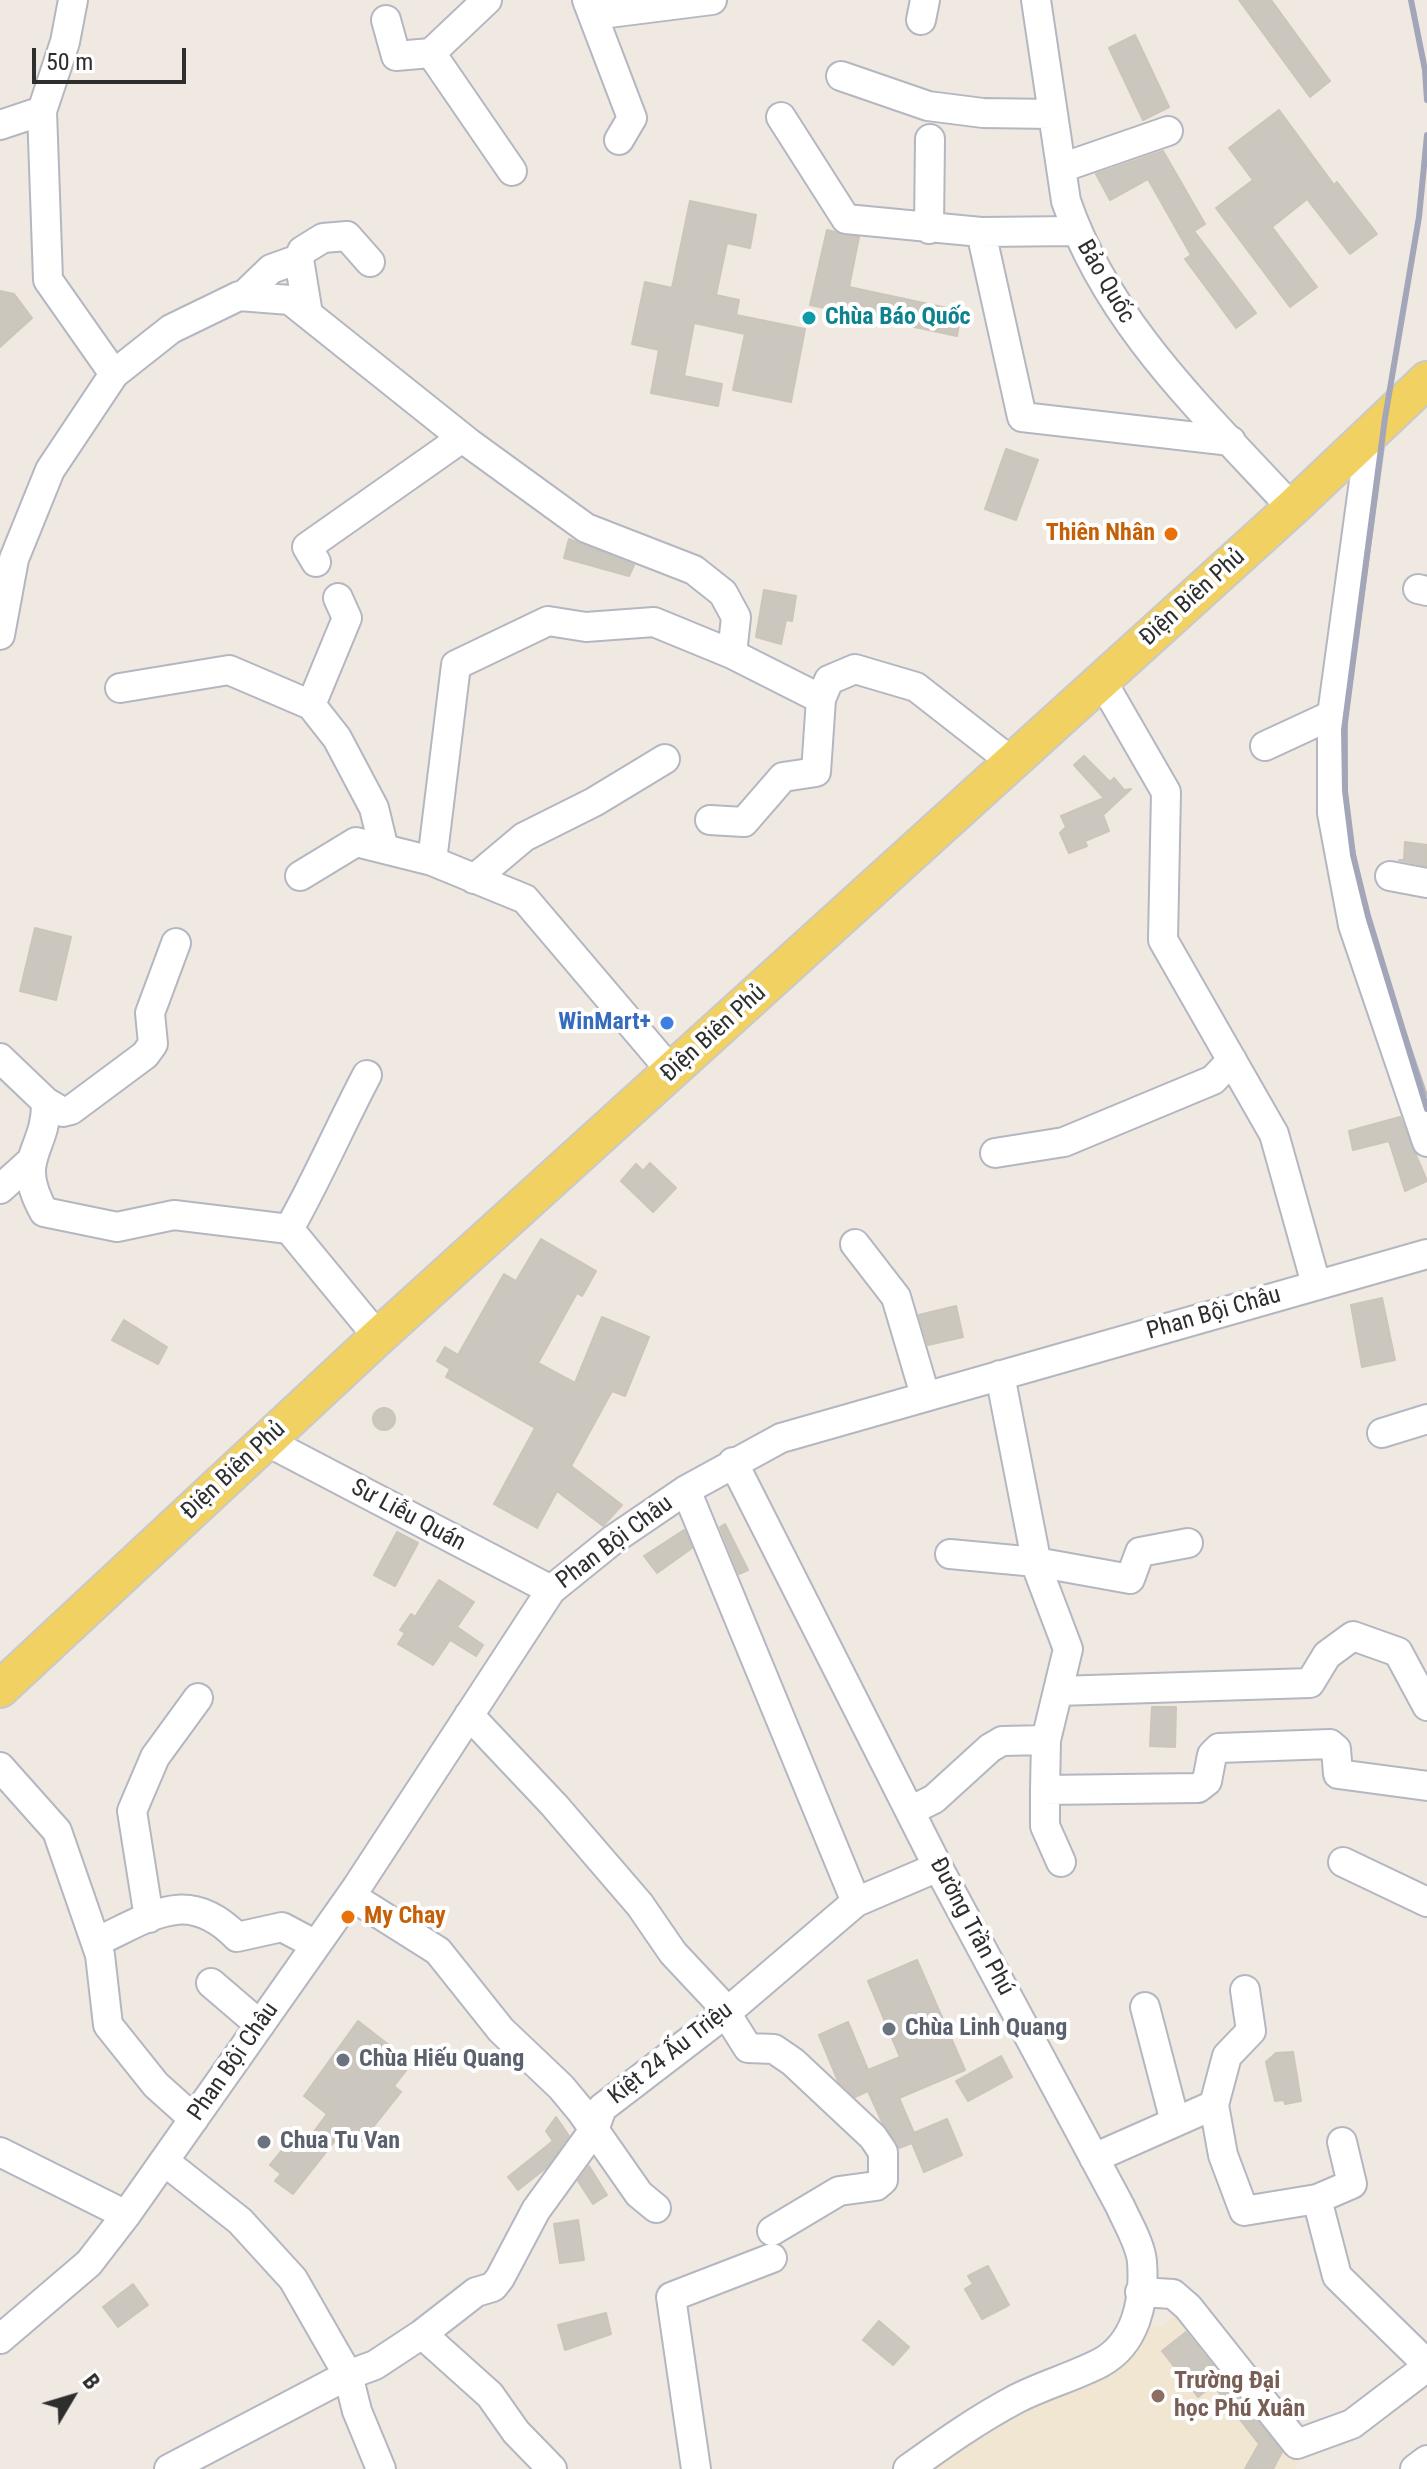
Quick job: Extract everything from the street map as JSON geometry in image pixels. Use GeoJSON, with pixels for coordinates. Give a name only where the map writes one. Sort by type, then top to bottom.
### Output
{"type":"FeatureCollection","features":[{"type":"Feature","properties":{"kind":"main road","name":"Điện Biên Phủ"},"geometry":{"type":"LineString","coordinates":[[0,1689],[378,1337],[1292,508],[1427,380]]}},
{"type":"Feature","properties":{"kind":"street"},"geometry":{"type":"LineString","coordinates":[[73,0],[65,42],[42,111],[48,280],[114,374]]}},
{"type":"Feature","properties":{"kind":"street"},"geometry":{"type":"LineString","coordinates":[[386,20],[396,56],[431,53],[487,0]]}},
{"type":"Feature","properties":{"kind":"street"},"geometry":{"type":"LineString","coordinates":[[619,140],[632,118],[590,8],[712,0]]}},
{"type":"Feature","properties":{"kind":"street","name":"Bảo Quốc"},"geometry":{"type":"LineString","coordinates":[[1036,0],[1066,201],[1077,231],[1138,339],[1292,508]]}},
{"type":"Feature","properties":{"kind":"street"},"geometry":{"type":"LineString","coordinates":[[431,53],[512,171]]}},
{"type":"Feature","properties":{"kind":"street"},"geometry":{"type":"LineString","coordinates":[[841,76],[928,106],[983,113],[1052,114]]}},
{"type":"Feature","properties":{"kind":"street"},"geometry":{"type":"LineString","coordinates":[[0,125],[42,111]]}},
{"type":"Feature","properties":{"kind":"street"},"geometry":{"type":"LineString","coordinates":[[781,117],[846,219],[981,232],[1077,231]]}},
{"type":"Feature","properties":{"kind":"street"},"geometry":{"type":"LineString","coordinates":[[1061,168],[1168,131]]}},
{"type":"Feature","properties":{"kind":"street"},"geometry":{"type":"LineString","coordinates":[[929,229],[930,139]]}},
{"type":"Feature","properties":{"kind":"street"},"geometry":{"type":"LineString","coordinates":[[981,232],[1022,417],[1231,441]]}},
{"type":"Feature","properties":{"kind":"street"},"geometry":{"type":"LineString","coordinates":[[308,314],[299,259],[302,251],[323,238],[347,236],[370,262]]}},
{"type":"Feature","properties":{"kind":"street"},"geometry":{"type":"LineString","coordinates":[[0,635],[14,559],[50,470],[114,374],[171,329],[243,296],[271,269],[299,259]]}},
{"type":"Feature","properties":{"kind":"street"},"geometry":{"type":"LineString","coordinates":[[243,296],[290,300],[462,438],[586,528],[694,570],[723,593],[736,617],[732,654]]}},
{"type":"Feature","properties":{"kind":"street"},"geometry":{"type":"LineString","coordinates":[[1371,430],[1332,715],[1332,813],[1353,925],[1427,1142]]}},
{"type":"Feature","properties":{"kind":"street"},"geometry":{"type":"LineString","coordinates":[[316,562],[307,547],[462,438]]}},
{"type":"Feature","properties":{"kind":"street"},"geometry":{"type":"LineString","coordinates":[[311,705],[347,618],[338,598]]}},
{"type":"Feature","properties":{"kind":"street"},"geometry":{"type":"LineString","coordinates":[[432,861],[456,665],[548,621],[586,627],[654,622],[732,654],[821,699]]}},
{"type":"Feature","properties":{"kind":"street"},"geometry":{"type":"LineString","coordinates":[[710,820],[744,822],[783,777],[816,772],[821,699],[829,680],[855,669],[916,687],[1012,762]]}},
{"type":"Feature","properties":{"kind":"street"},"geometry":{"type":"LineString","coordinates":[[120,688],[229,670],[311,705],[337,738],[374,808],[384,849]]}},
{"type":"Feature","properties":{"kind":"street"},"geometry":{"type":"LineString","coordinates":[[1102,681],[1166,792],[1163,940],[1281,1149],[1316,1284]]}},
{"type":"Feature","properties":{"kind":"street"},"geometry":{"type":"LineString","coordinates":[[1265,746],[1332,715]]}},
{"type":"Feature","properties":{"kind":"street"},"geometry":{"type":"LineString","coordinates":[[474,879],[524,837],[594,802],[665,759]]}},
{"type":"Feature","properties":{"kind":"street"},"geometry":{"type":"LineString","coordinates":[[300,876],[356,842],[432,861],[525,899],[672,1072]]}},
{"type":"Feature","properties":{"kind":"street"},"geometry":{"type":"LineString","coordinates":[[1390,876],[1427,883]]}},
{"type":"Feature","properties":{"kind":"street"},"geometry":{"type":"LineString","coordinates":[[0,1058],[46,1102],[63,1112],[71,1110],[145,1055],[153,1044],[150,1013],[176,943]]}},
{"type":"Feature","properties":{"kind":"street"},"geometry":{"type":"LineString","coordinates":[[995,1153],[1064,1142],[1213,1080],[1232,1060]]}},
{"type":"Feature","properties":{"kind":"street"},"geometry":{"type":"LineString","coordinates":[[289,1229],[323,1170],[334,1138],[367,1075]]}},
{"type":"Feature","properties":{"kind":"street"},"geometry":{"type":"LineString","coordinates":[[46,1102],[46,1117],[29,1163],[32,1189],[44,1212],[117,1227],[174,1215],[289,1229],[378,1337]]}},
{"type":"Feature","properties":{"kind":"street"},"geometry":{"type":"LineString","coordinates":[[0,1189],[29,1163]]}},
{"type":"Feature","properties":{"kind":"street"},"geometry":{"type":"LineString","coordinates":[[855,1244],[896,1297],[925,1395]]}},
{"type":"Feature","properties":{"kind":"street","name":"Phan Bội Châu"},"geometry":{"type":"LineString","coordinates":[[0,2339],[89,2263],[126,2215],[351,1896],[551,1590],[614,1539],[686,1490],[781,1438],[1427,1254]]}},
{"type":"Feature","properties":{"kind":"street"},"geometry":{"type":"LineString","coordinates":[[1000,1375],[1036,1562],[1068,1649],[1046,1740],[1045,1826],[1061,1862]]}},
{"type":"Feature","properties":{"kind":"street"},"geometry":{"type":"LineString","coordinates":[[1382,1433],[1427,1419]]}},
{"type":"Feature","properties":{"kind":"street","name":"Sư Liễu Quán"},"geometry":{"type":"LineString","coordinates":[[266,1441],[551,1590]]}},
{"type":"Feature","properties":{"kind":"street","name":"Đường Trần Phú"},"geometry":{"type":"LineString","coordinates":[[733,1462],[938,1867],[1120,2206],[1143,2260],[1131,2336],[1120,2351],[1100,2364],[1017,2399],[966,2428],[908,2469]]}},
{"type":"Feature","properties":{"kind":"street"},"geometry":{"type":"LineString","coordinates":[[686,1490],[856,1902]]}},
{"type":"Feature","properties":{"kind":"street"},"geometry":{"type":"LineString","coordinates":[[950,1554],[1036,1562],[1130,1579],[1140,1552],[1188,1543]]}},
{"type":"Feature","properties":{"kind":"street"},"geometry":{"type":"LineString","coordinates":[[1058,1691],[1310,1683],[1327,1655],[1353,1636],[1398,1652],[1427,1706]]}},
{"type":"Feature","properties":{"kind":"street"},"geometry":{"type":"LineString","coordinates":[[149,1918],[132,1811],[155,1757],[198,1698]]}},
{"type":"Feature","properties":{"kind":"street"},"geometry":{"type":"LineString","coordinates":[[469,1715],[592,1849],[726,2013],[748,2048],[774,2049],[793,2062],[873,2137],[883,2152],[883,2180],[876,2186],[839,2191],[772,2244],[671,2297],[696,2469]]}},
{"type":"Feature","properties":{"kind":"street"},"geometry":{"type":"LineString","coordinates":[[910,1811],[934,1799],[1002,1741],[1046,1740]]}},
{"type":"Feature","properties":{"kind":"street"},"geometry":{"type":"LineString","coordinates":[[1045,1790],[1198,1788],[1207,1781],[1212,1755],[1219,1748],[1330,1744],[1336,1749],[1338,1774],[1427,1786]]}},
{"type":"Feature","properties":{"kind":"street"},"geometry":{"type":"LineString","coordinates":[[0,1767],[57,1831],[96,1942],[108,2025],[156,2085],[194,2119]]}},
{"type":"Feature","properties":{"kind":"street"},"geometry":{"type":"LineString","coordinates":[[1343,1862],[1427,1902]]}},
{"type":"Feature","properties":{"kind":"street","name":"Kiệt 24 Ấu Triệu"},"geometry":{"type":"LineString","coordinates":[[169,2469],[348,2375],[375,2365],[422,2334],[476,2292],[493,2287],[536,2210],[594,2130],[602,2108],[726,2013],[856,1902],[938,1867]]}},
{"type":"Feature","properties":{"kind":"street"},"geometry":{"type":"LineString","coordinates":[[351,1896],[438,1951],[501,2030],[561,2087],[639,2194],[656,2208]]}},
{"type":"Feature","properties":{"kind":"street"},"geometry":{"type":"LineString","coordinates":[[96,1942],[177,1907],[218,1917],[237,1937],[282,1927],[316,1945]]}},
{"type":"Feature","properties":{"kind":"street"},"geometry":{"type":"LineString","coordinates":[[211,1983],[260,2025]]}},
{"type":"Feature","properties":{"kind":"street"},"geometry":{"type":"LineString","coordinates":[[1245,1990],[1251,2031],[1227,2056],[1214,2105],[1223,2155],[1244,2211],[1317,2199],[1352,2184],[1342,2142]]}},
{"type":"Feature","properties":{"kind":"street"},"geometry":{"type":"LineString","coordinates":[[1145,2007],[1175,2122]]}},
{"type":"Feature","properties":{"kind":"street"},"geometry":{"type":"LineString","coordinates":[[1094,2158],[1214,2105]]}},
{"type":"Feature","properties":{"kind":"street"},"geometry":{"type":"LineString","coordinates":[[0,2152],[126,2215]]}},
{"type":"Feature","properties":{"kind":"street"},"geometry":{"type":"LineString","coordinates":[[164,2161],[240,2221],[293,2279],[348,2375],[357,2411],[381,2469]]}},
{"type":"Feature","properties":{"kind":"street"},"geometry":{"type":"LineString","coordinates":[[1140,2292],[1173,2294],[1188,2307],[1297,2444],[1352,2424],[1427,2366],[1337,2276],[1317,2199]]}},
{"type":"Feature","properties":{"kind":"street"},"geometry":{"type":"LineString","coordinates":[[422,2334],[490,2395],[516,2432],[552,2469]]}},
{"type":"Feature","properties":{"kind":"street"},"geometry":{"type":"LineString","coordinates":[[1415,2469],[1427,2460]]}},
{"type":"Feature","properties":{"kind":"shaded area","name":"Trường Đại học Phú Xuân"},"geometry":{"type":"Polygon","coordinates":[[[1183,2308],[1302,2458],[1295,2469],[925,2469],[1008,2417],[1089,2386],[1121,2367],[1136,2351],[1146,2324],[1163,2326],[1183,2308]]]}},
{"type":"Feature","properties":{"kind":"building"},"geometry":{"type":"Polygon","coordinates":[[[1239,0],[1271,0],[1330,81],[1310,97],[1239,0]]]}},
{"type":"Feature","properties":{"kind":"building"},"geometry":{"type":"Polygon","coordinates":[[[1135,35],[1169,107],[1143,120],[1109,48],[1135,35]]]}},
{"type":"Feature","properties":{"kind":"building"},"geometry":{"type":"Polygon","coordinates":[[[1279,110],[1334,185],[1337,182],[1377,234],[1350,254],[1307,199],[1272,227],[1317,287],[1290,307],[1216,208],[1253,180],[1229,148],[1279,110]]]}},
{"type":"Feature","properties":{"kind":"building"},"geometry":{"type":"Polygon","coordinates":[[[1163,151],[1205,224],[1194,231],[1256,313],[1236,328],[1185,259],[1191,255],[1148,179],[1110,200],[1096,174],[1163,151]]]}},
{"type":"Feature","properties":{"kind":"building"},"geometry":{"type":"Polygon","coordinates":[[[690,201],[756,215],[750,248],[727,243],[716,295],[739,300],[736,315],[805,329],[791,402],[733,390],[745,334],[694,323],[684,376],[722,384],[718,406],[651,393],[659,350],[632,344],[645,282],[672,288],[690,201]]]}},
{"type":"Feature","properties":{"kind":"building"},"geometry":{"type":"Polygon","coordinates":[[[827,230],[859,237],[849,287],[961,311],[957,336],[810,305],[827,230]]]}},
{"type":"Feature","properties":{"kind":"building"},"geometry":{"type":"Polygon","coordinates":[[[0,291],[14,294],[32,318],[0,347],[0,291]]]}},
{"type":"Feature","properties":{"kind":"building"},"geometry":{"type":"Polygon","coordinates":[[[1006,449],[1038,460],[1016,520],[985,509],[1006,449]]]}},
{"type":"Feature","properties":{"kind":"building"},"geometry":{"type":"Polygon","coordinates":[[[569,539],[634,565],[629,576],[564,558],[569,539]]]}},
{"type":"Feature","properties":{"kind":"building"},"geometry":{"type":"Polygon","coordinates":[[[764,590],[796,596],[792,621],[786,620],[781,644],[756,637],[764,590]]]}},
{"type":"Feature","properties":{"kind":"building"},"geometry":{"type":"Polygon","coordinates":[[[1084,756],[1110,782],[1114,778],[1124,790],[1131,789],[1103,815],[1109,831],[1085,841],[1087,846],[1069,853],[1060,833],[1066,827],[1061,816],[1104,798],[1074,765],[1084,756]]]}},
{"type":"Feature","properties":{"kind":"building"},"geometry":{"type":"Polygon","coordinates":[[[1405,842],[1427,845],[1427,866],[1399,860],[1404,860],[1405,842]]]}},
{"type":"Feature","properties":{"kind":"building"},"geometry":{"type":"Polygon","coordinates":[[[35,928],[71,937],[56,1000],[20,991],[35,928]]]}},
{"type":"Feature","properties":{"kind":"building"},"geometry":{"type":"Polygon","coordinates":[[[1400,1117],[1427,1181],[1405,1191],[1389,1141],[1353,1150],[1349,1131],[1400,1117]]]}},
{"type":"Feature","properties":{"kind":"building"},"geometry":{"type":"Polygon","coordinates":[[[650,1163],[676,1188],[653,1212],[621,1181],[636,1164],[643,1171],[650,1163]]]}},
{"type":"Feature","properties":{"kind":"building"},"geometry":{"type":"Polygon","coordinates":[[[541,1239],[596,1271],[582,1296],[577,1293],[538,1363],[575,1383],[602,1317],[649,1337],[625,1396],[612,1391],[571,1466],[622,1505],[603,1526],[557,1491],[537,1528],[494,1504],[535,1428],[446,1377],[450,1369],[437,1361],[445,1347],[458,1355],[504,1274],[516,1281],[541,1239]]]}},
{"type":"Feature","properties":{"kind":"building"},"geometry":{"type":"Polygon","coordinates":[[[1382,1298],[1395,1360],[1362,1367],[1351,1305],[1382,1298]]]}},
{"type":"Feature","properties":{"kind":"building"},"geometry":{"type":"Polygon","coordinates":[[[956,1306],[963,1337],[928,1345],[919,1315],[956,1306]]]}},
{"type":"Feature","properties":{"kind":"building"},"geometry":{"type":"Polygon","coordinates":[[[124,1320],[167,1347],[158,1364],[112,1340],[124,1320]]]}},
{"type":"Feature","properties":{"kind":"building"},"geometry":{"type":"Polygon","coordinates":[[[384,1408],[392,1411],[395,1419],[392,1427],[384,1430],[376,1427],[373,1419],[376,1411],[384,1408]]]}},
{"type":"Feature","properties":{"kind":"building"},"geometry":{"type":"Polygon","coordinates":[[[725,1524],[748,1570],[739,1574],[720,1527],[725,1524]]]}},
{"type":"Feature","properties":{"kind":"building"},"geometry":{"type":"Polygon","coordinates":[[[684,1530],[692,1548],[657,1573],[644,1556],[684,1530]]]}},
{"type":"Feature","properties":{"kind":"building"},"geometry":{"type":"Polygon","coordinates":[[[397,1532],[418,1543],[395,1586],[374,1575],[397,1532]]]}},
{"type":"Feature","properties":{"kind":"building"},"geometry":{"type":"Polygon","coordinates":[[[439,1580],[474,1602],[457,1627],[483,1645],[476,1656],[450,1640],[433,1665],[398,1644],[405,1633],[400,1630],[411,1614],[415,1617],[439,1580]]]}},
{"type":"Feature","properties":{"kind":"building"},"geometry":{"type":"Polygon","coordinates":[[[1152,1707],[1176,1707],[1175,1747],[1150,1746],[1152,1707]]]}},
{"type":"Feature","properties":{"kind":"building"},"geometry":{"type":"Polygon","coordinates":[[[917,1960],[965,2070],[899,2098],[914,2133],[947,2119],[962,2155],[924,2172],[912,2143],[899,2148],[882,2122],[868,2091],[855,2097],[838,2081],[819,2035],[848,2022],[868,2070],[900,2057],[868,1981],[917,1960]]]}},
{"type":"Feature","properties":{"kind":"building"},"geometry":{"type":"Polygon","coordinates":[[[358,2021],[412,2063],[394,2086],[401,2092],[362,2141],[345,2128],[293,2194],[275,2181],[281,2174],[270,2165],[297,2132],[307,2141],[327,2114],[304,2096],[358,2021]]]}},
{"type":"Feature","properties":{"kind":"building"},"geometry":{"type":"Polygon","coordinates":[[[1293,2052],[1301,2101],[1285,2104],[1284,2100],[1275,2101],[1266,2062],[1276,2053],[1293,2052]]]}},
{"type":"Feature","properties":{"kind":"building"},"geometry":{"type":"Polygon","coordinates":[[[1001,2056],[1012,2077],[968,2101],[956,2081],[1001,2056]]]}},
{"type":"Feature","properties":{"kind":"building"},"geometry":{"type":"Polygon","coordinates":[[[556,2117],[569,2136],[546,2168],[518,2190],[508,2177],[553,2141],[546,2131],[556,2117]]]}},
{"type":"Feature","properties":{"kind":"building"},"geometry":{"type":"Polygon","coordinates":[[[589,2166],[607,2195],[593,2204],[578,2181],[589,2166]]]}},
{"type":"Feature","properties":{"kind":"building"},"geometry":{"type":"Polygon","coordinates":[[[578,2220],[584,2260],[560,2263],[554,2224],[578,2220]]]}},
{"type":"Feature","properties":{"kind":"building"},"geometry":{"type":"Polygon","coordinates":[[[988,2266],[1009,2305],[982,2319],[965,2289],[973,2284],[968,2276],[988,2266]]]}},
{"type":"Feature","properties":{"kind":"building"},"geometry":{"type":"Polygon","coordinates":[[[133,2284],[148,2305],[118,2327],[103,2307],[133,2284]]]}},
{"type":"Feature","properties":{"kind":"building"},"geometry":{"type":"Polygon","coordinates":[[[606,2313],[611,2334],[565,2350],[558,2325],[606,2313]]]}},
{"type":"Feature","properties":{"kind":"building"},"geometry":{"type":"Polygon","coordinates":[[[879,2321],[909,2347],[893,2365],[863,2340],[879,2321]]]}},
{"type":"Feature","properties":{"kind":"building"},"geometry":{"type":"Polygon","coordinates":[[[1186,2332],[1282,2452],[1273,2469],[1245,2469],[1259,2444],[1213,2385],[1198,2397],[1162,2351],[1186,2332]]]}},
{"type":"Feature","properties":{"kind":"railway"},"geometry":{"type":"LineString","coordinates":[[1411,0],[1425,70],[1427,100]]}},
{"type":"Feature","properties":{"kind":"railway"},"geometry":{"type":"LineString","coordinates":[[1427,135],[1419,217],[1385,418],[1344,730],[1345,791],[1353,855],[1368,916],[1427,1109]]}},
{"type":"Feature","properties":{"kind":"place","name":"Chùa Báo Quốc"},"geometry":{"type":"Point","coordinates":[809,318]}},
{"type":"Feature","properties":{"kind":"place","name":"Thiên Nhân"},"geometry":{"type":"Point","coordinates":[1171,534]}},
{"type":"Feature","properties":{"kind":"place","name":"WinMart+"},"geometry":{"type":"Point","coordinates":[667,1023]}},
{"type":"Feature","properties":{"kind":"place","name":"My Chay"},"geometry":{"type":"Point","coordinates":[348,1917]}},
{"type":"Feature","properties":{"kind":"place","name":"Chùa Linh Quang"},"geometry":{"type":"Point","coordinates":[889,2029]}},
{"type":"Feature","properties":{"kind":"place","name":"Chùa Hiếu Quang"},"geometry":{"type":"Point","coordinates":[343,2060]}},
{"type":"Feature","properties":{"kind":"place","name":"Chua Tu Van"},"geometry":{"type":"Point","coordinates":[264,2142]}},
{"type":"Feature","properties":{"kind":"place","name":"Trường Đại học Phú Xuân"},"geometry":{"type":"Point","coordinates":[1158,2396]}}]}
